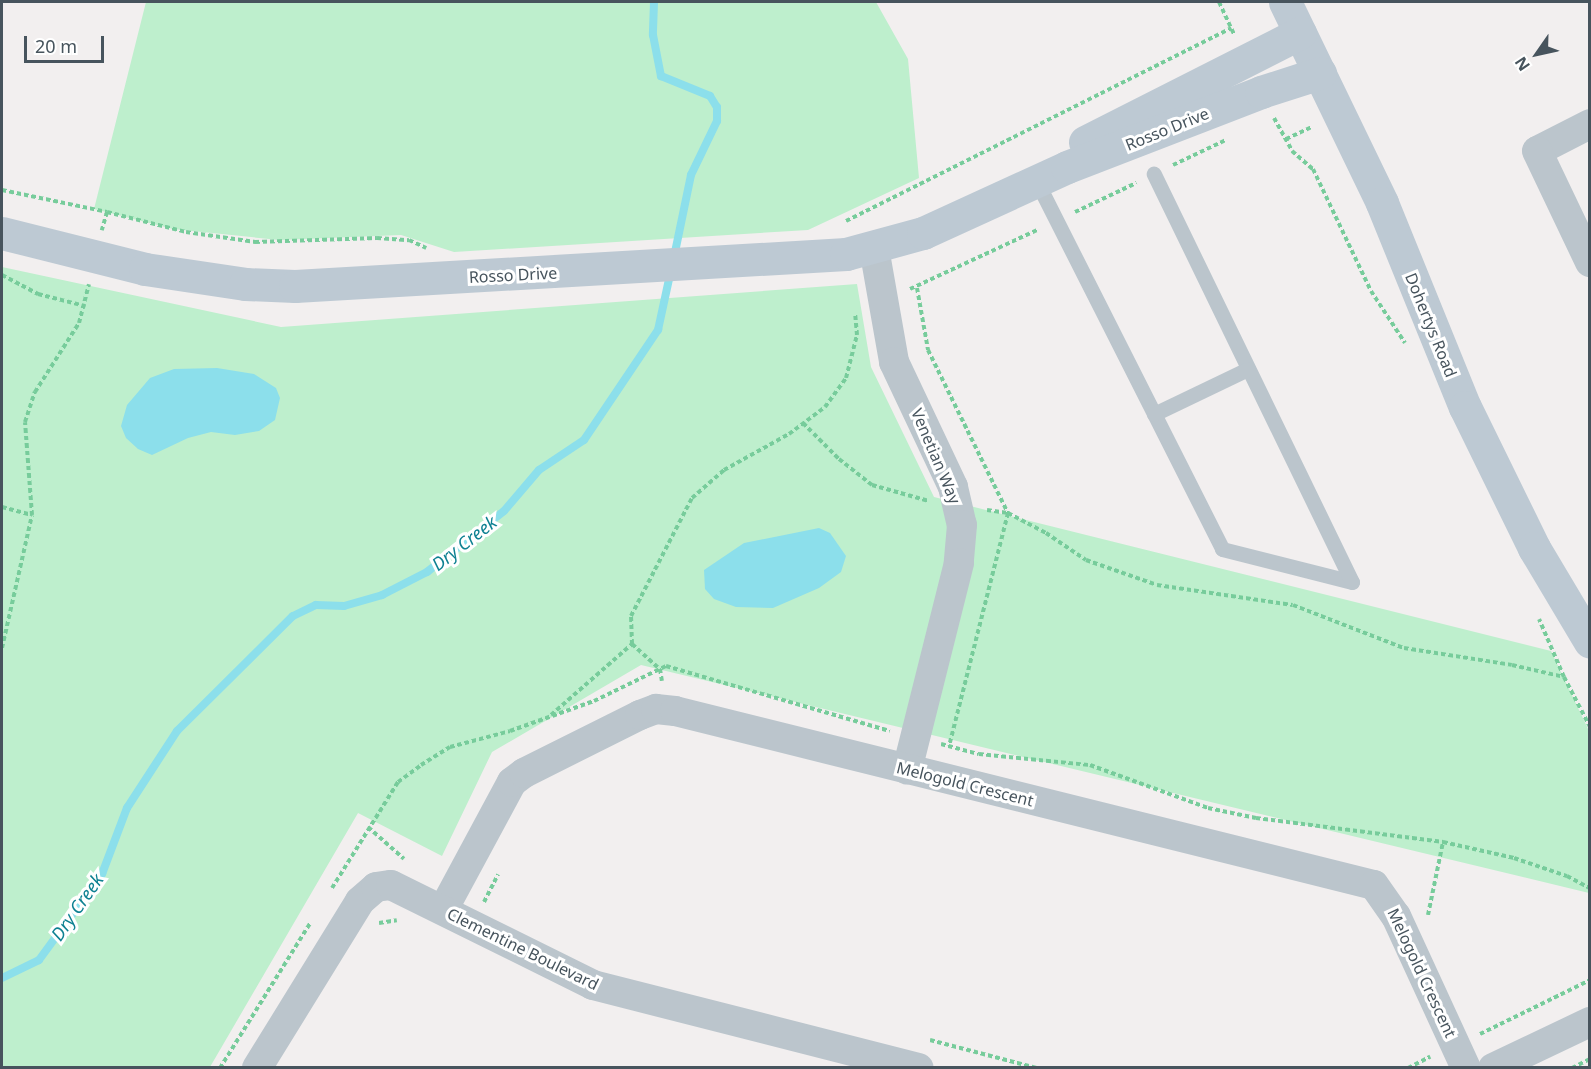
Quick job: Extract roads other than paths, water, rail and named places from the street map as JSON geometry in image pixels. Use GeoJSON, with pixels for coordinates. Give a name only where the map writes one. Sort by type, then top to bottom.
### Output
{"type":"FeatureCollection","features":[{"type":"Feature","properties":{"kind":"street","name":"Dohertys Road"},"geometry":{"type":"LineString","coordinates":[[1286,2],[1382,202],[1465,407],[1534,548],[1590,642]]}},
{"type":"Feature","properties":{"kind":"street","name":"Rosso Drive"},"geometry":{"type":"LineString","coordinates":[[1027,185],[1054,161],[1107,130],[1300,33]]}},
{"type":"Feature","properties":{"kind":"street","name":"Rosso Drive"},"geometry":{"type":"LineString","coordinates":[[2,233],[145,269],[245,284],[295,286],[787,259],[860,251],[923,233],[1027,185],[1262,92],[1320,73]]}},
{"type":"Feature","properties":{"kind":"street"},"geometry":{"type":"LineString","coordinates":[[1590,124],[1537,151],[1590,262]]}},
{"type":"Feature","properties":{"kind":"street","name":"Venetian Way"},"geometry":{"type":"LineString","coordinates":[[860,251],[894,362],[953,487],[962,525],[959,563],[907,770]]}},
{"type":"Feature","properties":{"kind":"street","name":"Melogold Crescent"},"geometry":{"type":"LineString","coordinates":[[443,910],[501,797],[524,773],[640,715],[656,709],[669,710],[1374,885],[1396,916],[1461,1045]]}},
{"type":"Feature","properties":{"kind":"street","name":"Clementine Boulevard"},"geometry":{"type":"LineString","coordinates":[[257,1068],[370,891],[391,885],[593,985],[918,1068]]}},
{"type":"Feature","properties":{"kind":"street"},"geometry":{"type":"LineString","coordinates":[[1493,1068],[1590,1022]]}},
{"type":"Feature","properties":{"kind":"lane"},"geometry":{"type":"LineString","coordinates":[[1027,185],[1154,414],[1222,549],[1352,582],[1154,174]]}},
{"type":"Feature","properties":{"kind":"lane"},"geometry":{"type":"LineString","coordinates":[[1154,414],[1248,369]]}},
{"type":"Feature","properties":{"kind":"water"},"geometry":{"type":"Polygon","coordinates":[[[217,368],[254,374],[276,388],[280,398],[275,420],[259,431],[235,435],[211,432],[188,438],[152,455],[138,449],[126,438],[121,426],[127,405],[150,378],[174,369],[217,368]]]}},
{"type":"Feature","properties":{"kind":"water"},"geometry":{"type":"Polygon","coordinates":[[[819,528],[830,533],[846,556],[841,572],[819,588],[773,608],[736,607],[714,599],[705,589],[704,570],[744,543],[819,528]]]}},
{"type":"Feature","properties":{"kind":"waterway","name":"Dry Creek"},"geometry":{"type":"LineString","coordinates":[[654,2],[653,35],[661,76],[710,96],[717,107],[717,121],[691,175],[674,257]]}},
{"type":"Feature","properties":{"kind":"waterway","name":"Dry Creek"},"geometry":{"type":"LineString","coordinates":[[2,978],[39,960],[102,874],[127,808],[177,731],[293,616],[316,605],[344,606],[382,595],[427,572],[504,511],[539,470],[584,440],[658,330],[671,270]]}}]}
